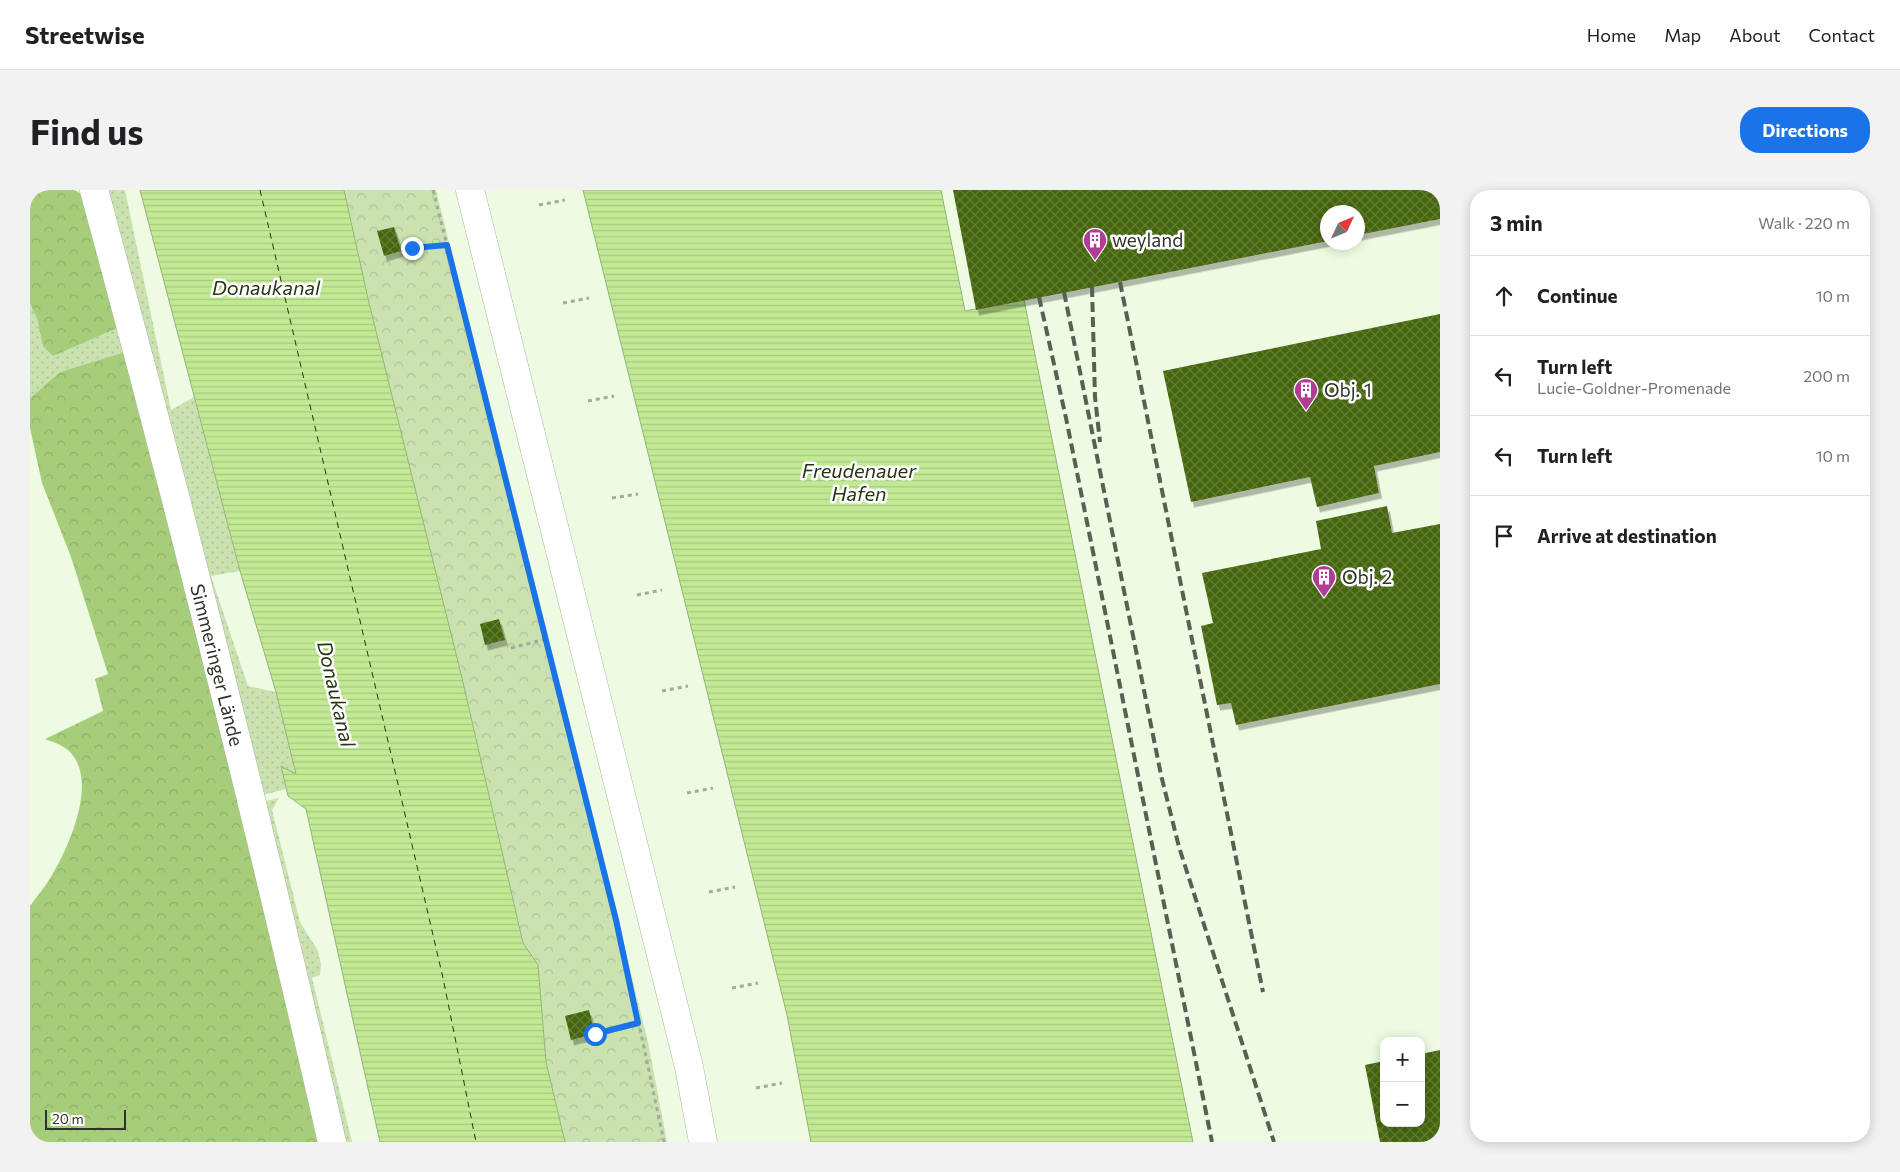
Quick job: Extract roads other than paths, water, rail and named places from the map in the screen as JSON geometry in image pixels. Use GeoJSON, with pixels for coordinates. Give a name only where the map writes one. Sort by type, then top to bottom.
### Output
{"type":"FeatureCollection","features":[{"type":"Feature","properties":{"kind":"lane","name":"Simmeringer Lände"},"geometry":{"type":"LineString","coordinates":[[94,190],[140,359],[252,802],[332,1142]]}},
{"type":"Feature","properties":{"kind":"lane"},"geometry":{"type":"LineString","coordinates":[[470,190],[689,1067],[703,1142]]}},
{"type":"Feature","properties":{"kind":"water","name":"Donaukanal"},"geometry":{"type":"Polygon","coordinates":[[[140,190],[344,190],[369,303],[462,678],[523,943],[538,965],[546,1062],[565,1142],[380,1142],[306,809],[288,796],[281,766],[296,774],[276,692],[240,571],[140,190]]]}},
{"type":"Feature","properties":{"kind":"water","name":"Freudenauer Hafen"},"geometry":{"type":"Polygon","coordinates":[[[583,190],[941,190],[965,311],[1024,300],[1193,1142],[811,1142],[787,1015],[583,190]]]}},
{"type":"Feature","properties":{"kind":"railway"},"geometry":{"type":"LineString","coordinates":[[1120,282],[1263,992]]}},
{"type":"Feature","properties":{"kind":"railway"},"geometry":{"type":"LineString","coordinates":[[1092,287],[1095,397],[1100,442]]}},
{"type":"Feature","properties":{"kind":"railway"},"geometry":{"type":"LineString","coordinates":[[1064,292],[1161,775],[1179,847],[1274,1142]]}},
{"type":"Feature","properties":{"kind":"railway"},"geometry":{"type":"LineString","coordinates":[[1039,297],[1066,418],[1212,1142]]}},
{"type":"Feature","properties":{"kind":"place","name":"weyland"},"geometry":{"type":"Point","coordinates":[1095,261]}},
{"type":"Feature","properties":{"kind":"place","name":"Obj. 1"},"geometry":{"type":"Point","coordinates":[1306,411]}},
{"type":"Feature","properties":{"kind":"place","name":"Obj. 2"},"geometry":{"type":"Point","coordinates":[1324,598]}}]}
